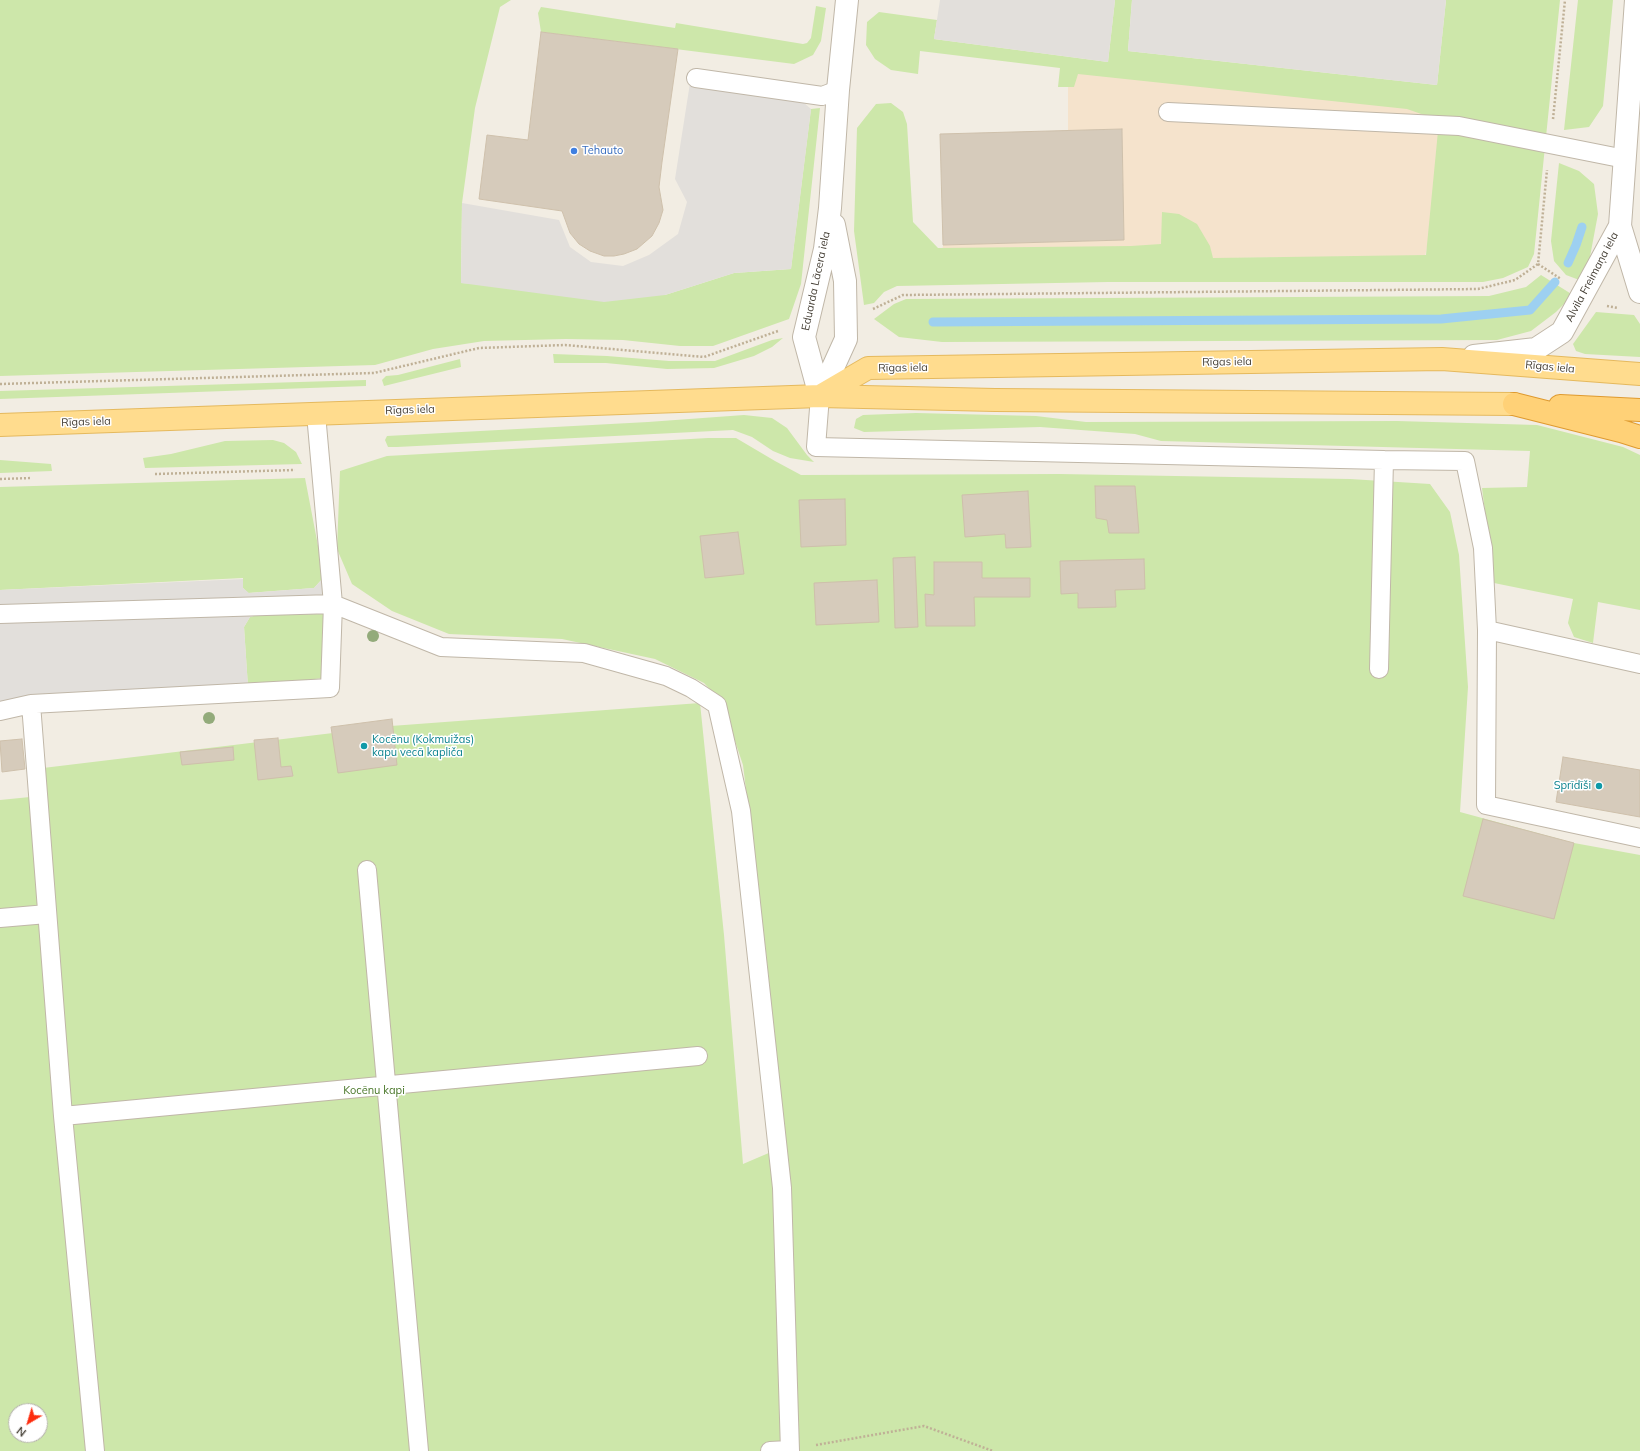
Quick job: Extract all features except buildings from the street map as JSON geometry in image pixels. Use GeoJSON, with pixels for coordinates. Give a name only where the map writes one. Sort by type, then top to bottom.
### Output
{"type":"FeatureCollection","features":[{"type":"Feature","properties":{"kind":"highway"},"geometry":{"type":"LineString","coordinates":[[1514,404],[1640,410]]}},
{"type":"Feature","properties":{"kind":"highway"},"geometry":{"type":"LineString","coordinates":[[1514,404],[1640,437]]}},
{"type":"Feature","properties":{"kind":"main road","name":"Rīgas iela"},"geometry":{"type":"LineString","coordinates":[[820,396],[868,368],[1442,359],[1640,374]]}},
{"type":"Feature","properties":{"kind":"main road","name":"Rīgas iela"},"geometry":{"type":"LineString","coordinates":[[0,425],[820,396],[995,400],[1514,404]]}},
{"type":"Feature","properties":{"kind":"street","name":"Eduarda Lācera iela"},"geometry":{"type":"LineString","coordinates":[[820,396],[804,337],[825,249],[830,208],[838,90],[847,0]]}},
{"type":"Feature","properties":{"kind":"street","name":"Alvila Freimaņa iela"},"geometry":{"type":"LineString","coordinates":[[1442,359],[1536,350],[1562,332],[1620,226],[1636,0]]}},
{"type":"Feature","properties":{"kind":"street","name":"Eduarda Lācera iela"},"geometry":{"type":"LineString","coordinates":[[820,396],[846,339],[845,281],[830,208]]}},
{"type":"Feature","properties":{"kind":"street"},"geometry":{"type":"LineString","coordinates":[[1620,226],[1640,292]]}},
{"type":"Feature","properties":{"kind":"lane"},"geometry":{"type":"LineString","coordinates":[[696,78],[822,96],[838,90]]}},
{"type":"Feature","properties":{"kind":"lane"},"geometry":{"type":"LineString","coordinates":[[1168,112],[1459,126],[1625,159]]}},
{"type":"Feature","properties":{"kind":"lane"},"geometry":{"type":"LineString","coordinates":[[820,396],[816,447],[1465,461],[1483,548],[1487,630],[1486,804],[1640,838]]}},
{"type":"Feature","properties":{"kind":"lane"},"geometry":{"type":"LineString","coordinates":[[0,711],[31,704],[330,688],[333,604],[316,414]]}},
{"type":"Feature","properties":{"kind":"lane"},"geometry":{"type":"LineString","coordinates":[[1379,669],[1384,460]]}},
{"type":"Feature","properties":{"kind":"lane"},"geometry":{"type":"LineString","coordinates":[[0,614],[333,604],[442,647],[584,653],[666,676],[691,688],[717,705],[741,811],[782,1188],[789,1450],[770,1451]]}},
{"type":"Feature","properties":{"kind":"lane"},"geometry":{"type":"LineString","coordinates":[[1487,630],[1640,664]]}},
{"type":"Feature","properties":{"kind":"lane"},"geometry":{"type":"LineString","coordinates":[[31,704],[63,1116],[95,1451]]}},
{"type":"Feature","properties":{"kind":"lane"},"geometry":{"type":"LineString","coordinates":[[367,870],[420,1451]]}},
{"type":"Feature","properties":{"kind":"lane"},"geometry":{"type":"LineString","coordinates":[[0,918],[47,914]]}},
{"type":"Feature","properties":{"kind":"lane"},"geometry":{"type":"LineString","coordinates":[[63,1116],[698,1056]]}},
{"type":"Feature","properties":{"kind":"path"},"geometry":{"type":"LineString","coordinates":[[867,312],[903,295],[1478,289],[1515,280],[1538,264],[1563,281]]}},
{"type":"Feature","properties":{"kind":"path"},"geometry":{"type":"LineString","coordinates":[[0,384],[374,373],[479,348],[565,345],[704,357],[779,330]]}},
{"type":"Feature","properties":{"kind":"path"},"geometry":{"type":"LineString","coordinates":[[155,474],[295,470]]}},
{"type":"Feature","properties":{"kind":"path"},"geometry":{"type":"LineString","coordinates":[[0,479],[32,478]]}},
{"type":"Feature","properties":{"kind":"path"},"geometry":{"type":"LineString","coordinates":[[789,1450],[924,1426],[992,1451]]}},
{"type":"Feature","properties":{"kind":"shaded area"},"geometry":{"type":"Polygon","coordinates":[[[940,0],[1115,0],[1108,62],[934,39],[940,0]]]}},
{"type":"Feature","properties":{"kind":"shaded area"},"geometry":{"type":"Polygon","coordinates":[[[1132,0],[1446,0],[1437,85],[1128,51],[1132,0]]]}},
{"type":"Feature","properties":{"kind":"shaded area"},"geometry":{"type":"Polygon","coordinates":[[[1068,65],[1460,105],[1425,256],[941,261],[943,245],[1124,240],[1122,129],[1068,131],[1068,65]]]}},
{"type":"Feature","properties":{"kind":"shaded area"},"geometry":{"type":"Polygon","coordinates":[[[690,83],[803,102],[811,109],[791,269],[734,273],[665,295],[604,302],[461,283],[462,203],[559,220],[570,247],[591,262],[623,266],[649,255],[678,234],[687,202],[675,179],[690,83]]]}},
{"type":"Feature","properties":{"kind":"shaded area"},"geometry":{"type":"Polygon","coordinates":[[[324,577],[326,614],[257,615],[250,617],[244,627],[248,687],[0,706],[0,590],[243,579],[243,588],[249,593],[314,588],[324,577]]]}},
{"type":"Feature","properties":{"kind":"green space"},"geometry":{"type":"Polygon","coordinates":[[[0,0],[511,0],[500,7],[475,108],[462,203],[461,283],[665,295],[734,273],[791,269],[811,109],[820,108],[801,284],[789,319],[713,346],[680,346],[623,340],[566,339],[484,341],[433,349],[375,365],[0,376],[0,0]]]}},
{"type":"Feature","properties":{"kind":"green space"},"geometry":{"type":"Polygon","coordinates":[[[1115,0],[1132,0],[1128,51],[1437,85],[1446,0],[1560,0],[1534,254],[1528,267],[1503,278],[1483,282],[1108,282],[897,286],[884,292],[874,303],[864,305],[854,231],[857,128],[876,104],[891,103],[903,112],[907,124],[913,222],[938,248],[1131,246],[1161,244],[1162,212],[1179,214],[1197,224],[1210,246],[1213,258],[1426,255],[1438,131],[1427,116],[1407,109],[1078,74],[1074,87],[1058,87],[1060,68],[920,51],[918,74],[891,70],[875,59],[866,45],[867,22],[879,12],[937,20],[934,39],[1108,62],[1115,0]]]}},
{"type":"Feature","properties":{"kind":"green space"},"geometry":{"type":"Polygon","coordinates":[[[1578,0],[1613,0],[1603,106],[1589,127],[1564,130],[1578,0]]]}},
{"type":"Feature","properties":{"kind":"green space"},"geometry":{"type":"Polygon","coordinates":[[[816,6],[826,8],[821,41],[813,55],[794,64],[541,32],[538,13],[541,7],[675,28],[676,23],[803,44],[807,43],[811,38],[816,6]]]}},
{"type":"Feature","properties":{"kind":"green space"},"geometry":{"type":"Polygon","coordinates":[[[1559,163],[1579,171],[1594,184],[1598,214],[1589,262],[1582,281],[1566,275],[1554,261],[1551,241],[1559,163]]]}},
{"type":"Feature","properties":{"kind":"green space"},"geometry":{"type":"Polygon","coordinates":[[[1541,275],[1573,295],[1556,312],[1531,331],[1497,340],[942,342],[899,337],[874,319],[894,304],[906,299],[1489,296],[1526,287],[1541,275]]]}},
{"type":"Feature","properties":{"kind":"green space"},"geometry":{"type":"Polygon","coordinates":[[[1596,312],[1634,315],[1640,324],[1640,357],[1585,354],[1576,351],[1573,344],[1596,312]]]}},
{"type":"Feature","properties":{"kind":"green space"},"geometry":{"type":"Polygon","coordinates":[[[783,338],[772,347],[754,356],[714,368],[667,369],[606,363],[554,363],[553,354],[607,356],[669,361],[715,361],[772,340],[783,338]]]}},
{"type":"Feature","properties":{"kind":"green space"},"geometry":{"type":"Polygon","coordinates":[[[460,359],[461,367],[384,386],[382,380],[386,376],[398,375],[460,359]]]}},
{"type":"Feature","properties":{"kind":"green space"},"geometry":{"type":"Polygon","coordinates":[[[366,380],[366,386],[0,399],[0,391],[366,380]]]}},
{"type":"Feature","properties":{"kind":"green space"},"geometry":{"type":"Polygon","coordinates":[[[916,413],[1036,416],[1086,422],[1397,421],[1537,425],[1623,447],[1640,455],[1640,610],[1598,602],[1593,643],[1574,637],[1568,623],[1573,599],[1494,583],[1482,488],[1527,487],[1530,451],[1161,441],[1135,434],[1040,427],[864,432],[854,428],[856,419],[863,415],[916,413]]]}},
{"type":"Feature","properties":{"kind":"green space"},"geometry":{"type":"Polygon","coordinates":[[[744,415],[772,418],[787,428],[814,462],[790,458],[773,451],[752,437],[733,430],[397,447],[388,447],[385,440],[387,436],[648,422],[744,415]]]}},
{"type":"Feature","properties":{"kind":"green space","name":"Kocēnu kapi"},"geometry":{"type":"Polygon","coordinates":[[[708,438],[736,438],[801,475],[1059,474],[1350,479],[1430,484],[1450,512],[1459,555],[1468,687],[1460,812],[1574,843],[1640,855],[1640,1451],[0,1451],[0,800],[30,797],[43,768],[391,726],[700,703],[724,935],[743,1164],[785,1146],[766,952],[743,765],[722,702],[704,683],[655,659],[562,639],[449,634],[392,611],[352,584],[337,549],[340,471],[387,456],[708,438]]]}},
{"type":"Feature","properties":{"kind":"green space"},"geometry":{"type":"Polygon","coordinates":[[[273,440],[284,443],[296,452],[302,464],[145,468],[143,458],[171,454],[225,441],[273,440]]]}},
{"type":"Feature","properties":{"kind":"green space"},"geometry":{"type":"Polygon","coordinates":[[[0,460],[51,464],[52,471],[0,473],[0,460]]]}},
{"type":"Feature","properties":{"kind":"green space"},"geometry":{"type":"Polygon","coordinates":[[[305,478],[324,577],[314,588],[248,593],[243,588],[243,578],[0,590],[0,487],[305,478]]]}},
{"type":"Feature","properties":{"kind":"green space"},"geometry":{"type":"Polygon","coordinates":[[[311,613],[326,614],[323,678],[248,687],[244,627],[250,617],[257,615],[311,613]]]}},
{"type":"Feature","properties":{"kind":"waterway"},"geometry":{"type":"LineString","coordinates":[[1568,263],[1582,227]]}},
{"type":"Feature","properties":{"kind":"waterway"},"geometry":{"type":"LineString","coordinates":[[933,322],[1441,319],[1530,310],[1555,282]]}},
{"type":"Feature","properties":{"kind":"place","name":"Tehauto"},"geometry":{"type":"Point","coordinates":[574,151]}},
{"type":"Feature","properties":{"kind":"place","name":"Kocēnu (Kokmuižas) kapu vecā kapliča"},"geometry":{"type":"Point","coordinates":[364,746]}},
{"type":"Feature","properties":{"kind":"place","name":"Sprīdīši"},"geometry":{"type":"Point","coordinates":[1599,786]}}]}
